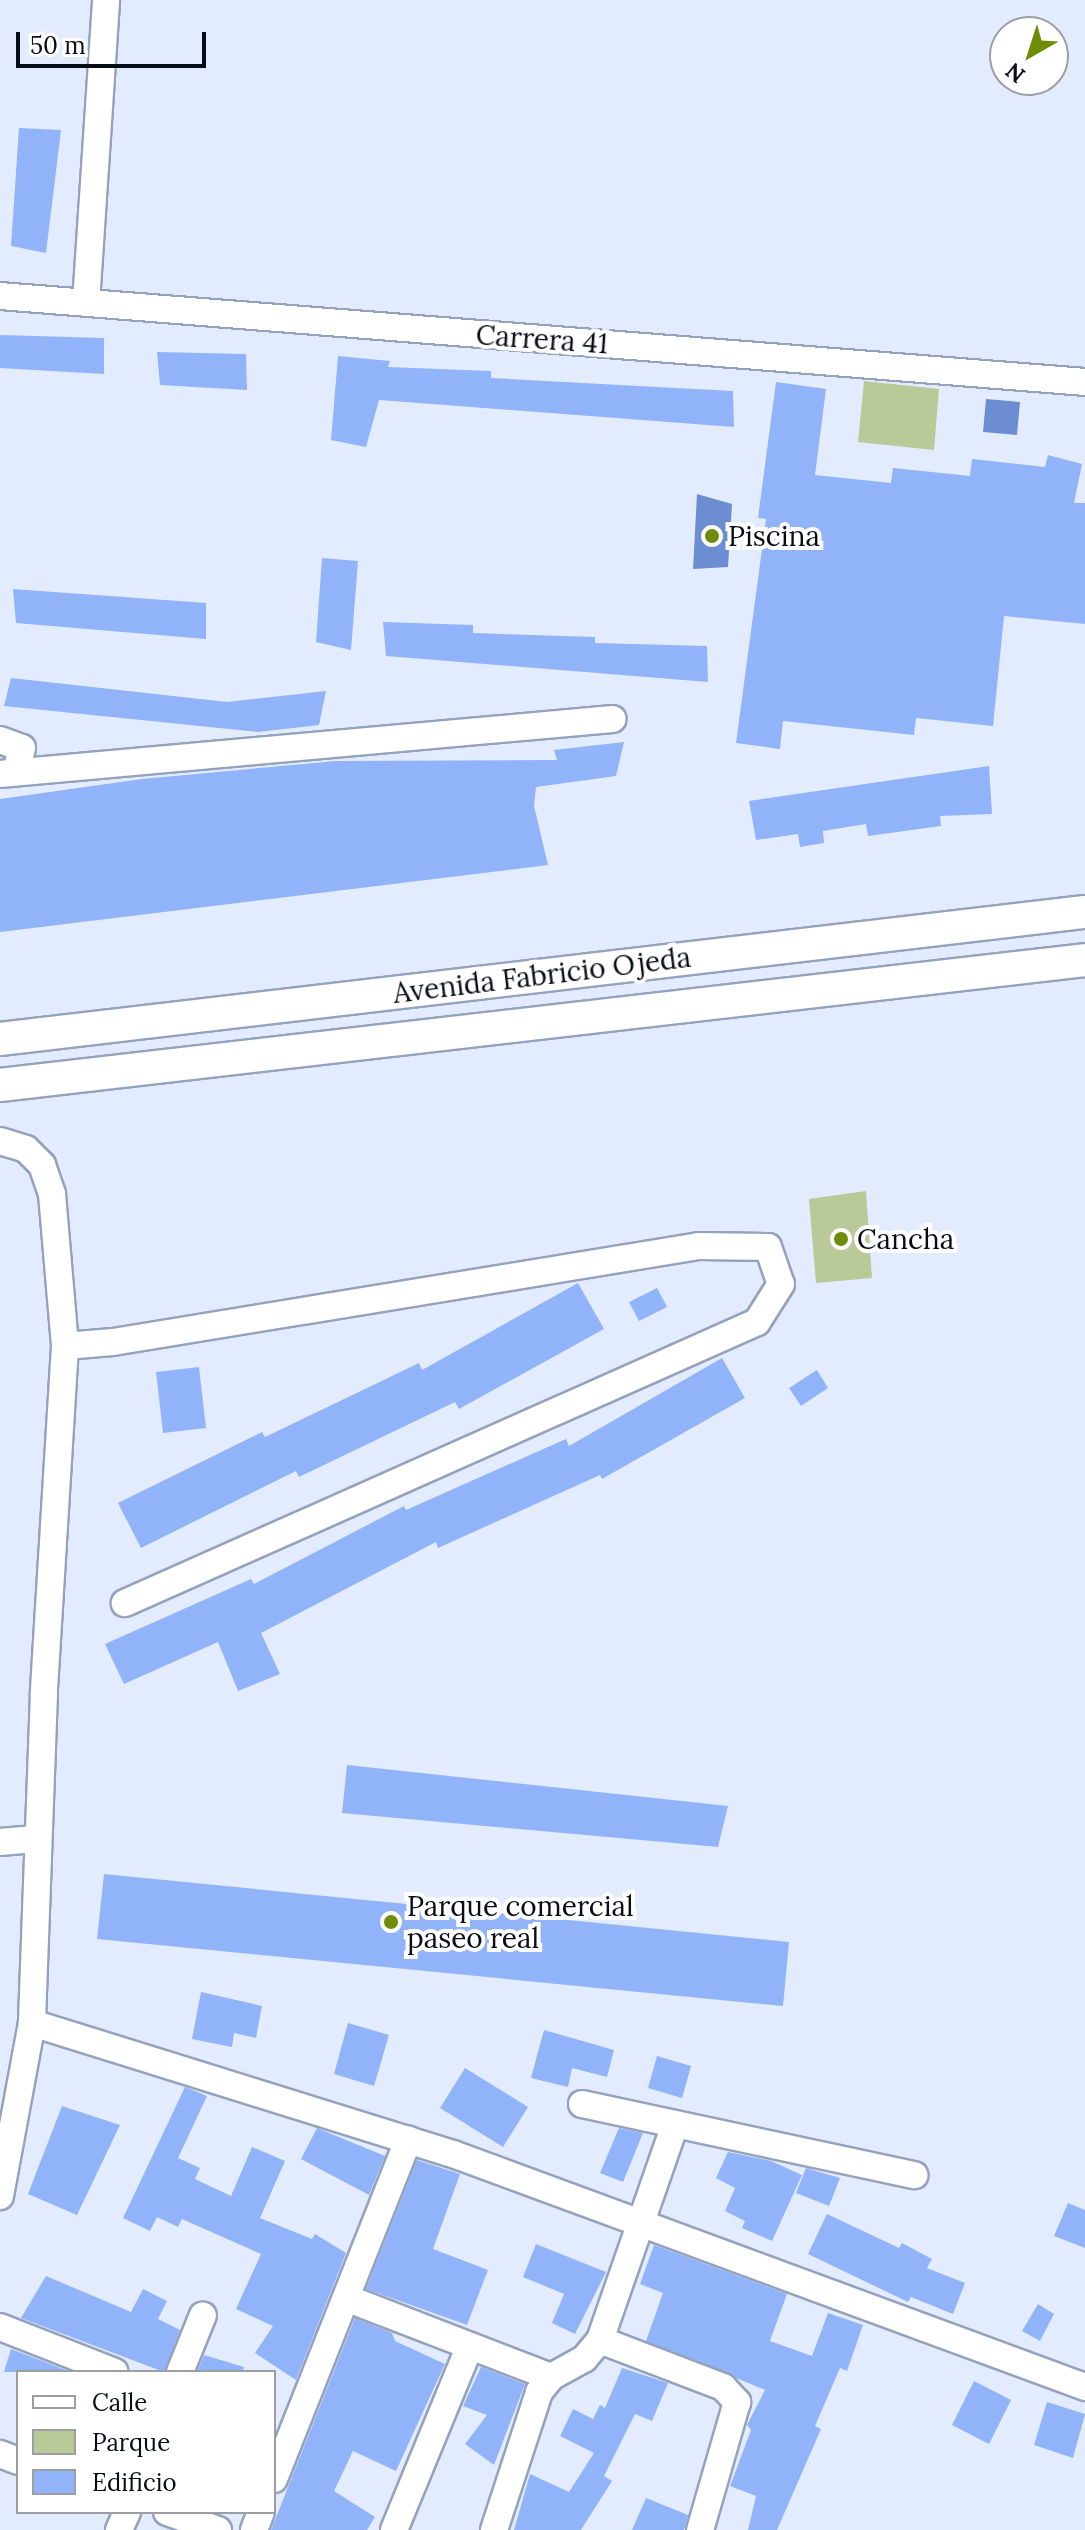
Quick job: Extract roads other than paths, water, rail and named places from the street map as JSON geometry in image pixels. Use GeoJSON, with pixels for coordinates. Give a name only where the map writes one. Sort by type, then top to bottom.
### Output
{"type":"FeatureCollection","features":[{"type":"Feature","properties":{"kind":"street"},"geometry":{"type":"LineString","coordinates":[[86,303],[106,0]]}},
{"type":"Feature","properties":{"kind":"street","name":"Carrera 41"},"geometry":{"type":"LineString","coordinates":[[0,296],[1085,382]]}},
{"type":"Feature","properties":{"kind":"street"},"geometry":{"type":"LineString","coordinates":[[8,773],[613,719]]}},
{"type":"Feature","properties":{"kind":"street"},"geometry":{"type":"LineString","coordinates":[[0,740],[22,748],[8,773]]}},
{"type":"Feature","properties":{"kind":"street","name":"Avenida Fabricio Ojeda"},"geometry":{"type":"LineString","coordinates":[[0,1039],[1085,912]]}},
{"type":"Feature","properties":{"kind":"street","name":"Avenida Fabricio Ojeda"},"geometry":{"type":"LineString","coordinates":[[0,1085],[1085,960]]}},
{"type":"Feature","properties":{"kind":"street"},"geometry":{"type":"LineString","coordinates":[[0,1141],[26,1149],[42,1165],[52,1194],[65,1346],[38,1839],[32,2023],[0,2196]]}},
{"type":"Feature","properties":{"kind":"street"},"geometry":{"type":"LineString","coordinates":[[65,1346],[699,1246],[768,1247],[781,1284],[757,1322],[125,1603]]}},
{"type":"Feature","properties":{"kind":"street"},"geometry":{"type":"LineString","coordinates":[[0,1842],[38,1839]]}},
{"type":"Feature","properties":{"kind":"street"},"geometry":{"type":"LineString","coordinates":[[32,2023],[408,2140],[1085,2387]]}},
{"type":"Feature","properties":{"kind":"street"},"geometry":{"type":"LineString","coordinates":[[582,2104],[674,2127],[914,2175]]}},
{"type":"Feature","properties":{"kind":"street"},"geometry":{"type":"LineString","coordinates":[[494,2530],[535,2401],[551,2377],[584,2359],[600,2340],[674,2127]]}},
{"type":"Feature","properties":{"kind":"street"},"geometry":{"type":"LineString","coordinates":[[276,2474],[408,2140]]}},
{"type":"Feature","properties":{"kind":"street"},"geometry":{"type":"LineString","coordinates":[[346,2298],[551,2377]]}},
{"type":"Feature","properties":{"kind":"street"},"geometry":{"type":"LineString","coordinates":[[181,2370],[203,2315]]}},
{"type":"Feature","properties":{"kind":"street"},"geometry":{"type":"LineString","coordinates":[[0,2327],[110,2370]]}},
{"type":"Feature","properties":{"kind":"street"},"geometry":{"type":"LineString","coordinates":[[600,2340],[723,2387],[737,2402],[700,2530]]}},
{"type":"Feature","properties":{"kind":"street"},"geometry":{"type":"LineString","coordinates":[[394,2530],[470,2346]]}},
{"type":"Feature","properties":{"kind":"street"},"geometry":{"type":"LineString","coordinates":[[173,2514],[218,2530]]}},
{"type":"Feature","properties":{"kind":"water"},"geometry":{"type":"Polygon","coordinates":[[[986,399],[1020,402],[1017,435],[983,432],[986,399]]]}},
{"type":"Feature","properties":{"kind":"water","name":"Piscina"},"geometry":{"type":"Polygon","coordinates":[[[697,494],[732,504],[728,567],[693,569],[697,494]]]}},
{"type":"Feature","properties":{"kind":"place","name":"Piscina"},"geometry":{"type":"Point","coordinates":[712,536]}},
{"type":"Feature","properties":{"kind":"place","name":"Cancha"},"geometry":{"type":"Point","coordinates":[841,1239]}},
{"type":"Feature","properties":{"kind":"place","name":"Parque comercial paseo real"},"geometry":{"type":"Point","coordinates":[391,1922]}}]}
